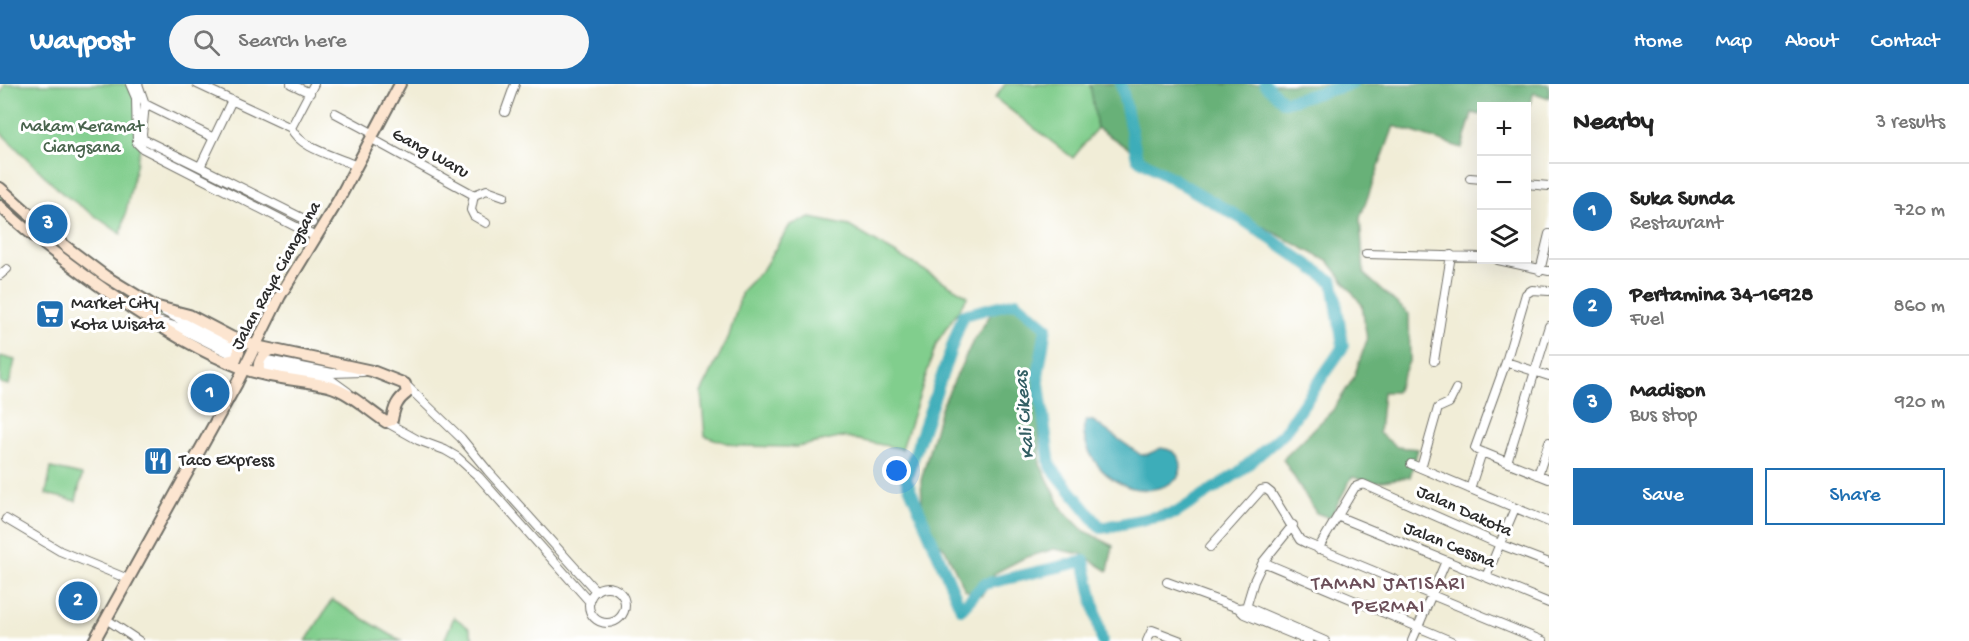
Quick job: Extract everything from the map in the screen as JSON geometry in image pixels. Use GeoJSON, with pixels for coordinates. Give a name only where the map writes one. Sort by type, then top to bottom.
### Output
{"type":"FeatureCollection","features":[{"type":"Feature","properties":{"kind":"street"},"geometry":{"type":"LineString","coordinates":[[130,84],[135,93],[137,105],[137,143],[142,148],[316,237]]}},
{"type":"Feature","properties":{"kind":"street"},"geometry":{"type":"LineString","coordinates":[[138,84],[146,104],[143,139],[312,223]]}},
{"type":"Feature","properties":{"kind":"street"},"geometry":{"type":"LineString","coordinates":[[197,84],[291,128],[297,138],[305,143],[352,164]]}},
{"type":"Feature","properties":{"kind":"street"},"geometry":{"type":"LineString","coordinates":[[291,84],[310,93]]}},
{"type":"Feature","properties":{"kind":"street"},"geometry":{"type":"LineString","coordinates":[[291,128],[314,84]]}},
{"type":"Feature","properties":{"kind":"street","name":"Jalan Raya Ciangsana"},"geometry":{"type":"LineString","coordinates":[[94,641],[244,369],[280,296],[316,237],[400,84]]}},
{"type":"Feature","properties":{"kind":"street"},"geometry":{"type":"LineString","coordinates":[[505,112],[515,84]]}},
{"type":"Feature","properties":{"kind":"street"},"geometry":{"type":"LineString","coordinates":[[200,167],[232,100]]}},
{"type":"Feature","properties":{"kind":"street"},"geometry":{"type":"LineString","coordinates":[[146,104],[214,138]]}},
{"type":"Feature","properties":{"kind":"street","name":"Gang Waru"},"geometry":{"type":"LineString","coordinates":[[335,113],[474,195]]}},
{"type":"Feature","properties":{"kind":"street"},"geometry":{"type":"LineString","coordinates":[[1470,178],[1477,179]]}},
{"type":"Feature","properties":{"kind":"street"},"geometry":{"type":"LineString","coordinates":[[1531,184],[1549,186]]}},
{"type":"Feature","properties":{"kind":"street"},"geometry":{"type":"LineString","coordinates":[[0,188],[64,246],[105,276],[154,306],[189,315],[232,351],[244,369],[266,362],[372,371],[410,391],[461,438],[596,591]]}},
{"type":"Feature","properties":{"kind":"street","name":"Gang Waru"},"geometry":{"type":"LineString","coordinates":[[474,195],[487,190],[504,196]]}},
{"type":"Feature","properties":{"kind":"street","name":"Gang Waru"},"geometry":{"type":"LineString","coordinates":[[474,195],[471,210],[474,216],[486,223]]}},
{"type":"Feature","properties":{"kind":"street"},"geometry":{"type":"LineString","coordinates":[[0,206],[57,255],[142,315],[194,346],[232,351],[256,346],[266,362],[285,380],[340,390],[389,421],[398,430],[445,450],[457,458],[479,477],[590,602]]}},
{"type":"Feature","properties":{"kind":"street"},"geometry":{"type":"LineString","coordinates":[[1540,271],[1549,234]]}},
{"type":"Feature","properties":{"kind":"street"},"geometry":{"type":"LineString","coordinates":[[1366,254],[1477,257]]}},
{"type":"Feature","properties":{"kind":"street"},"geometry":{"type":"LineString","coordinates":[[1434,361],[1451,255]]}},
{"type":"Feature","properties":{"kind":"street"},"geometry":{"type":"LineString","coordinates":[[1513,264],[1549,272]]}},
{"type":"Feature","properties":{"kind":"street"},"geometry":{"type":"LineString","coordinates":[[0,275],[7,269]]}},
{"type":"Feature","properties":{"kind":"street"},"geometry":{"type":"LineString","coordinates":[[1549,291],[1532,290],[1526,294],[1506,362],[1475,447],[1549,479]]}},
{"type":"Feature","properties":{"kind":"street"},"geometry":{"type":"LineString","coordinates":[[1507,462],[1549,326]]}},
{"type":"Feature","properties":{"kind":"street"},"geometry":{"type":"LineString","coordinates":[[1506,362],[1549,376]]}},
{"type":"Feature","properties":{"kind":"street"},"geometry":{"type":"LineString","coordinates":[[1421,468],[1438,408],[1449,403],[1456,389]]}},
{"type":"Feature","properties":{"kind":"street"},"geometry":{"type":"LineString","coordinates":[[389,421],[400,398],[410,391]]}},
{"type":"Feature","properties":{"kind":"street"},"geometry":{"type":"LineString","coordinates":[[1538,475],[1549,442]]}},
{"type":"Feature","properties":{"kind":"street"},"geometry":{"type":"LineString","coordinates":[[1470,489],[1480,451]]}},
{"type":"Feature","properties":{"kind":"street"},"geometry":{"type":"LineString","coordinates":[[1411,464],[1549,522]]}},
{"type":"Feature","properties":{"kind":"street","name":"Jalan Dakota"},"geometry":{"type":"LineString","coordinates":[[1337,516],[1357,485],[1368,485],[1549,564]]}},
{"type":"Feature","properties":{"kind":"street"},"geometry":{"type":"LineString","coordinates":[[1210,547],[1264,489],[1270,491],[1293,525],[1300,540],[1543,641]]}},
{"type":"Feature","properties":{"kind":"street"},"geometry":{"type":"LineString","coordinates":[[1486,577],[1515,508]]}},
{"type":"Feature","properties":{"kind":"street"},"geometry":{"type":"LineString","coordinates":[[1318,549],[1337,516]]}},
{"type":"Feature","properties":{"kind":"street","name":"Jalan Cessna"},"geometry":{"type":"LineString","coordinates":[[1337,516],[1549,603]]}},
{"type":"Feature","properties":{"kind":"street"},"geometry":{"type":"LineString","coordinates":[[6,519],[60,551],[128,579]]}},
{"type":"Feature","properties":{"kind":"street"},"geometry":{"type":"LineString","coordinates":[[1243,609],[1263,562],[1293,525]]}},
{"type":"Feature","properties":{"kind":"street"},"geometry":{"type":"LineString","coordinates":[[1412,641],[1446,561]]}},
{"type":"Feature","properties":{"kind":"street"},"geometry":{"type":"LineString","coordinates":[[1263,562],[1451,641]]}},
{"type":"Feature","properties":{"kind":"street"},"geometry":{"type":"LineString","coordinates":[[1167,582],[1323,641]]}},
{"type":"Feature","properties":{"kind":"street"},"geometry":{"type":"LineString","coordinates":[[609,588],[621,594],[626,606],[624,613],[615,622],[599,622],[593,617],[590,602],[596,591],[609,588]]}},
{"type":"Feature","properties":{"kind":"street"},"geometry":{"type":"LineString","coordinates":[[1243,609],[1309,641]]}},
{"type":"Feature","properties":{"kind":"street"},"geometry":{"type":"LineString","coordinates":[[106,619],[140,641]]}},
{"type":"Feature","properties":{"kind":"street"},"geometry":{"type":"LineString","coordinates":[[1147,641],[1152,630],[1181,641]]}},
{"type":"Feature","properties":{"kind":"green space","name":"Makam Keramat Ciangsana"},"geometry":{"type":"Polygon","coordinates":[[[5,84],[134,84],[141,143],[121,234],[62,193],[0,132],[0,95],[5,84]]]}},
{"type":"Feature","properties":{"kind":"green space"},"geometry":{"type":"Polygon","coordinates":[[[1005,84],[1091,84],[1097,128],[1073,158],[995,98],[1005,84]]]}},
{"type":"Feature","properties":{"kind":"green space"},"geometry":{"type":"Polygon","coordinates":[[[1090,84],[1549,84],[1549,98],[1534,93],[1530,102],[1477,102],[1477,114],[1472,113],[1462,148],[1394,126],[1360,218],[1364,274],[1409,314],[1410,359],[1396,392],[1383,392],[1379,433],[1397,447],[1418,449],[1410,477],[1375,482],[1352,477],[1330,518],[1316,513],[1283,459],[1333,410],[1353,379],[1367,340],[1362,305],[1329,262],[1189,187],[1097,128],[1090,84]]]}},
{"type":"Feature","properties":{"kind":"green space"},"geometry":{"type":"Polygon","coordinates":[[[0,193],[142,304],[171,321],[124,299],[102,285],[0,202],[0,193]]]}},
{"type":"Feature","properties":{"kind":"green space"},"geometry":{"type":"Polygon","coordinates":[[[811,218],[849,226],[968,296],[937,342],[902,449],[844,437],[796,447],[736,446],[705,436],[701,393],[729,336],[742,291],[763,269],[790,225],[811,218]]]}},
{"type":"Feature","properties":{"kind":"green space"},"geometry":{"type":"Polygon","coordinates":[[[1024,305],[1039,314],[1043,337],[1039,395],[1040,464],[1063,510],[1083,530],[1113,546],[1108,571],[1081,554],[1054,549],[1024,558],[995,573],[982,596],[965,590],[945,549],[923,528],[921,480],[941,408],[971,345],[992,312],[1024,305]]]}},
{"type":"Feature","properties":{"kind":"green space"},"geometry":{"type":"Polygon","coordinates":[[[0,356],[15,360],[9,385],[0,383],[0,356]]]}},
{"type":"Feature","properties":{"kind":"green space"},"geometry":{"type":"Polygon","coordinates":[[[51,468],[82,475],[76,501],[46,494],[51,468]]]}},
{"type":"Feature","properties":{"kind":"green space"},"geometry":{"type":"Polygon","coordinates":[[[332,600],[401,641],[306,641],[332,600]]]}},
{"type":"Feature","properties":{"kind":"green space"},"geometry":{"type":"Polygon","coordinates":[[[454,617],[469,628],[474,641],[444,641],[454,617]]]}},
{"type":"Feature","properties":{"kind":"water"},"geometry":{"type":"Polygon","coordinates":[[[1087,420],[1093,421],[1141,455],[1161,448],[1172,451],[1181,463],[1177,479],[1164,486],[1137,489],[1112,479],[1093,459],[1087,446],[1084,429],[1087,420]]]}},
{"type":"Feature","properties":{"kind":"waterway","name":"Kali Cikeas"},"geometry":{"type":"LineString","coordinates":[[1102,641],[1084,561],[984,584],[961,609],[906,479],[963,315],[1016,302],[1046,327],[1038,376],[1050,466],[1101,528],[1176,513],[1238,473],[1283,434],[1343,347],[1333,282],[1242,219],[1137,158],[1121,84]]}},
{"type":"Feature","properties":{"kind":"waterway","name":"Kali Cikeas"},"geometry":{"type":"LineString","coordinates":[[1265,84],[1284,102],[1352,84]]}},
{"type":"Feature","properties":{"kind":"place","name":"Madison"},"geometry":{"type":"Point","coordinates":[48,224]}},
{"type":"Feature","properties":{"kind":"place","name":"Market City Kota Wisata"},"geometry":{"type":"Point","coordinates":[50,314]}},
{"type":"Feature","properties":{"kind":"place","name":"Suka Sunda"},"geometry":{"type":"Point","coordinates":[210,393]}},
{"type":"Feature","properties":{"kind":"place","name":"Taco Express"},"geometry":{"type":"Point","coordinates":[158,461]}},
{"type":"Feature","properties":{"kind":"place","name":"Pertamina 34-16928"},"geometry":{"type":"Point","coordinates":[78,601]}},
{"type":"Feature","properties":{"kind":"district","name":"TAMAN JATISARI PERMAI"},"geometry":{"type":"Point","coordinates":[1389,596]}}]}
